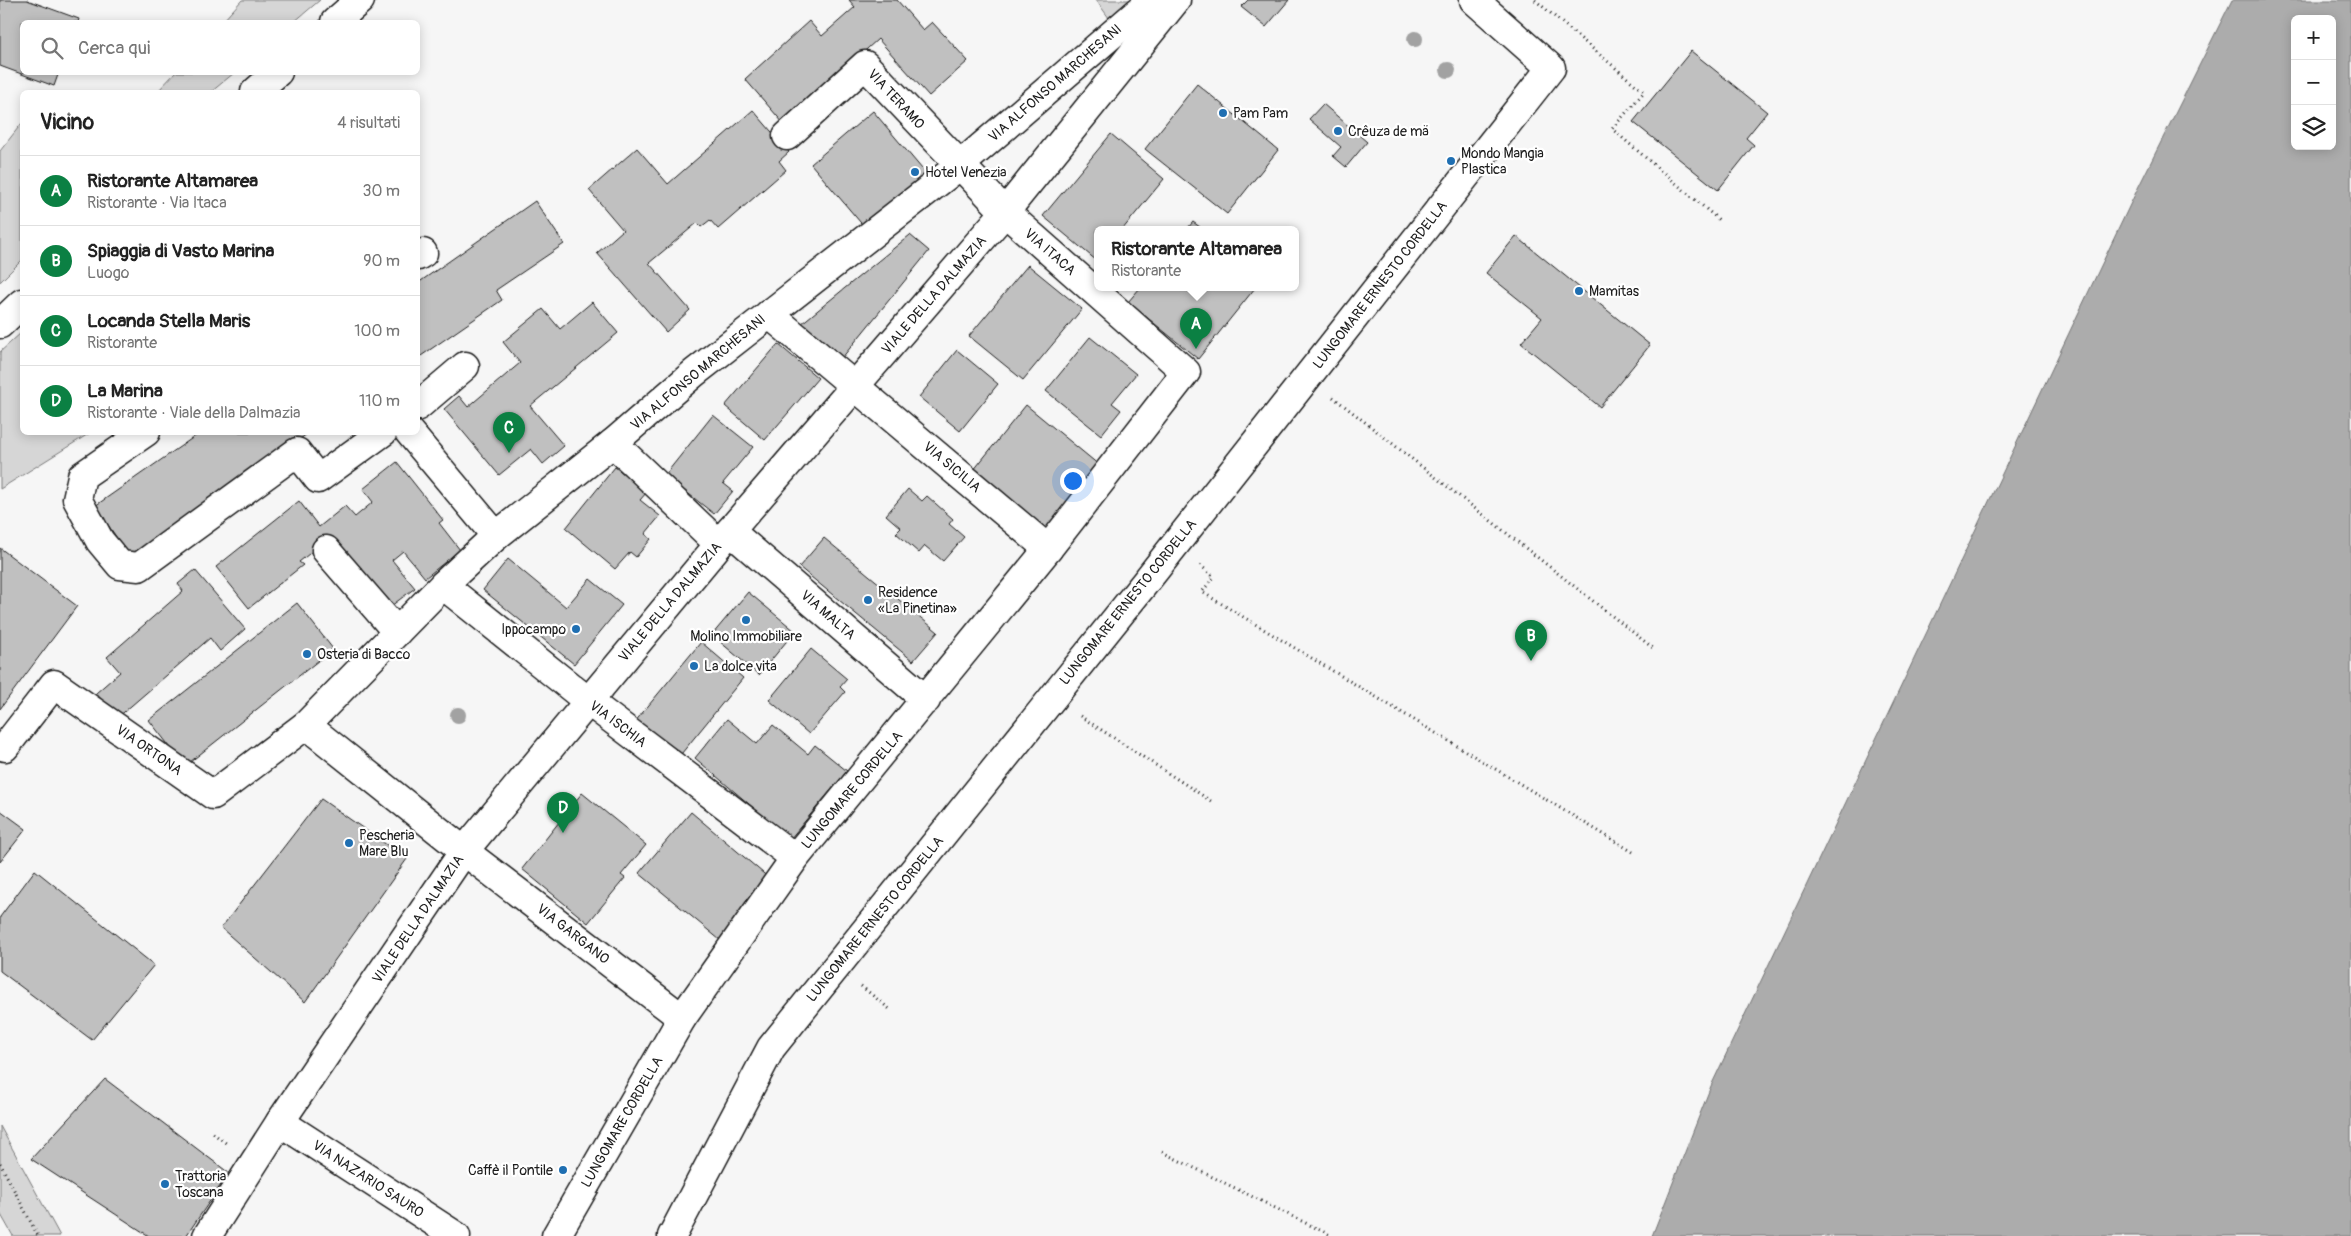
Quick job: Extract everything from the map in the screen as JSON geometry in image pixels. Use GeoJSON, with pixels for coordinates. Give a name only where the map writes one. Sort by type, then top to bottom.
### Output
{"type":"FeatureCollection","features":[{"type":"Feature","properties":{"kind":"street"},"geometry":{"type":"LineString","coordinates":[[337,20],[360,0]]}},
{"type":"Feature","properties":{"kind":"street","name":"VIA ALFONSO MARCHESANI"},"geometry":{"type":"LineString","coordinates":[[306,726],[443,585],[496,536],[613,443],[694,373],[959,166],[1152,0]]}},
{"type":"Feature","properties":{"kind":"street","name":"VIALE DELLA DALMAZIA"},"geometry":{"type":"LineString","coordinates":[[207,1236],[280,1122],[464,851],[724,537],[1005,212],[1176,0]]}},
{"type":"Feature","properties":{"kind":"street","name":"LUNGOMARE ERNESTO CORDELLA"},"geometry":{"type":"LineString","coordinates":[[672,1236],[771,1048],[1144,584],[1551,68],[1474,0]]}},
{"type":"Feature","properties":{"kind":"street","name":"VIA TERAMO"},"geometry":{"type":"LineString","coordinates":[[787,136],[865,65],[959,166]]}},
{"type":"Feature","properties":{"kind":"street"},"geometry":{"type":"LineString","coordinates":[[257,90],[275,75]]}},
{"type":"Feature","properties":{"kind":"street"},"geometry":{"type":"LineString","coordinates":[[959,166],[1005,212]]}},
{"type":"Feature","properties":{"kind":"street","name":"VIA ITACA"},"geometry":{"type":"LineString","coordinates":[[1005,212],[1094,291]]}},
{"type":"Feature","properties":{"kind":"street","name":"VIA ITACA"},"geometry":{"type":"LineString","coordinates":[[1094,291],[1186,372]]}},
{"type":"Feature","properties":{"kind":"street"},"geometry":{"type":"LineString","coordinates":[[0,324],[20,305]]}},
{"type":"Feature","properties":{"kind":"street","name":"VIA SICILIA"},"geometry":{"type":"LineString","coordinates":[[769,314],[856,385],[1048,549]]}},
{"type":"Feature","properties":{"kind":"street"},"geometry":{"type":"LineString","coordinates":[[420,404],[465,366]]}},
{"type":"Feature","properties":{"kind":"street","name":"LUNGOMARE CORDELLA"},"geometry":{"type":"LineString","coordinates":[[556,1236],[682,1018],[795,858],[1048,549],[1186,372]]}},
{"type":"Feature","properties":{"kind":"street"},"geometry":{"type":"LineString","coordinates":[[142,435],[82,476],[77,499],[100,541],[120,565],[139,567],[297,452],[318,479],[379,435]]}},
{"type":"Feature","properties":{"kind":"street"},"geometry":{"type":"LineString","coordinates":[[412,435],[496,536]]}},
{"type":"Feature","properties":{"kind":"street","name":"VIA MALTA"},"geometry":{"type":"LineString","coordinates":[[613,443],[724,537],[926,700]]}},
{"type":"Feature","properties":{"kind":"street"},"geometry":{"type":"LineString","coordinates":[[326,550],[397,632]]}},
{"type":"Feature","properties":{"kind":"street","name":"VIA ISCHIA"},"geometry":{"type":"LineString","coordinates":[[443,585],[588,701],[795,858]]}},
{"type":"Feature","properties":{"kind":"street","name":"VIA ORTONA"},"geometry":{"type":"LineString","coordinates":[[5,747],[54,684],[213,795],[306,726]]}},
{"type":"Feature","properties":{"kind":"street","name":"VIA GARGANO"},"geometry":{"type":"LineString","coordinates":[[306,726],[464,851],[682,1018]]}},
{"type":"Feature","properties":{"kind":"street","name":"VIA NAZARIO SAURO"},"geometry":{"type":"LineString","coordinates":[[280,1122],[456,1236]]}},
{"type":"Feature","properties":{"kind":"path"},"geometry":{"type":"LineString","coordinates":[[1535,0],[1644,92],[1612,129],[1719,220]]}},
{"type":"Feature","properties":{"kind":"path"},"geometry":{"type":"LineString","coordinates":[[1344,407],[1653,648]]}},
{"type":"Feature","properties":{"kind":"path"},"geometry":{"type":"LineString","coordinates":[[1202,592],[1633,852]]}},
{"type":"Feature","properties":{"kind":"path"},"geometry":{"type":"LineString","coordinates":[[1097,729],[1214,803]]}},
{"type":"Feature","properties":{"kind":"path"},"geometry":{"type":"LineString","coordinates":[[836,967],[892,1011]]}},
{"type":"Feature","properties":{"kind":"path"},"geometry":{"type":"LineString","coordinates":[[1162,1152],[1332,1236]]}},
{"type":"Feature","properties":{"kind":"path"},"geometry":{"type":"LineString","coordinates":[[0,1162],[38,1236]]}},
{"type":"Feature","properties":{"kind":"shaded area"},"geometry":{"type":"Polygon","coordinates":[[[242,0],[320,0],[296,20],[224,20],[242,0]]]}},
{"type":"Feature","properties":{"kind":"shaded area"},"geometry":{"type":"Polygon","coordinates":[[[1096,0],[1132,0],[1109,18],[1096,0]]]}},
{"type":"Feature","properties":{"kind":"shaded area"},"geometry":{"type":"Polygon","coordinates":[[[2232,0],[2351,0],[2351,1236],[1652,1236],[1711,1086],[2138,188],[2232,0]]]}},
{"type":"Feature","properties":{"kind":"shaded area"},"geometry":{"type":"Polygon","coordinates":[[[173,75],[232,75],[213,90],[159,90],[173,75]]]}},
{"type":"Feature","properties":{"kind":"shaded area"},"geometry":{"type":"Polygon","coordinates":[[[20,126],[20,262],[0,282],[0,151],[20,126]]]}},
{"type":"Feature","properties":{"kind":"shaded area"},"geometry":{"type":"Polygon","coordinates":[[[20,334],[20,435],[87,435],[0,489],[0,352],[20,334]]]}},
{"type":"Feature","properties":{"kind":"shaded area"},"geometry":{"type":"Polygon","coordinates":[[[0,1126],[60,1236],[13,1236],[0,1213],[0,1126]]]}},
{"type":"Feature","properties":{"kind":"building"},"geometry":{"type":"Polygon","coordinates":[[[0,0],[27,0],[79,19],[20,20],[20,73],[0,66],[0,0]]]}},
{"type":"Feature","properties":{"kind":"building"},"geometry":{"type":"Polygon","coordinates":[[[849,0],[897,0],[923,30],[932,22],[968,61],[929,96],[878,39],[784,124],[745,79],[809,21],[822,36],[855,7],[849,0]]]}},
{"type":"Feature","properties":{"kind":"building"},"geometry":{"type":"Polygon","coordinates":[[[1248,0],[1289,0],[1266,27],[1241,7],[1248,0]]]}},
{"type":"Feature","properties":{"kind":"building"},"geometry":{"type":"Polygon","coordinates":[[[1691,51],[1767,112],[1746,138],[1754,145],[1718,190],[1633,122],[1691,51]]]}},
{"type":"Feature","properties":{"kind":"building"},"geometry":{"type":"Polygon","coordinates":[[[24,75],[58,75],[54,86],[24,75]]]}},
{"type":"Feature","properties":{"kind":"building"},"geometry":{"type":"Polygon","coordinates":[[[1197,84],[1278,150],[1227,214],[1145,149],[1197,84]]]}},
{"type":"Feature","properties":{"kind":"building","name":"Crêuza de mä"},"geometry":{"type":"Polygon","coordinates":[[[1323,104],[1367,142],[1346,167],[1333,156],[1341,147],[1309,119],[1323,104]]]}},
{"type":"Feature","properties":{"kind":"building"},"geometry":{"type":"Polygon","coordinates":[[[753,110],[789,152],[779,161],[786,170],[718,229],[710,220],[701,227],[697,223],[649,263],[690,310],[666,332],[597,253],[623,230],[589,190],[637,148],[668,184],[753,110]]]}},
{"type":"Feature","properties":{"kind":"building"},"geometry":{"type":"Polygon","coordinates":[[[873,111],[928,176],[866,229],[811,164],[873,111]]]}},
{"type":"Feature","properties":{"kind":"building"},"geometry":{"type":"Polygon","coordinates":[[[1111,134],[1164,179],[1125,226],[1094,226],[1094,258],[1043,216],[1111,134]]]}},
{"type":"Feature","properties":{"kind":"building"},"geometry":{"type":"Polygon","coordinates":[[[535,201],[564,244],[496,290],[502,300],[420,357],[420,282],[535,201]]]}},
{"type":"Feature","properties":{"kind":"building"},"geometry":{"type":"Polygon","coordinates":[[[1193,222],[1198,226],[1190,226],[1193,222]]]}},
{"type":"Feature","properties":{"kind":"building"},"geometry":{"type":"Polygon","coordinates":[[[910,235],[929,251],[837,364],[796,328],[910,235]]]}},
{"type":"Feature","properties":{"kind":"building"},"geometry":{"type":"Polygon","coordinates":[[[1516,236],[1650,345],[1600,407],[1521,343],[1542,318],[1486,273],[1516,236]]]}},
{"type":"Feature","properties":{"kind":"building"},"geometry":{"type":"Polygon","coordinates":[[[1028,265],[1082,309],[1023,380],[969,336],[1028,265]]]}},
{"type":"Feature","properties":{"kind":"building"},"geometry":{"type":"Polygon","coordinates":[[[1137,291],[1253,291],[1198,359],[1128,302],[1137,291]]]}},
{"type":"Feature","properties":{"kind":"building"},"geometry":{"type":"Polygon","coordinates":[[[592,302],[618,333],[530,406],[564,446],[543,464],[531,449],[499,475],[444,409],[459,396],[468,407],[520,363],[503,342],[543,309],[560,329],[592,302]]]}},
{"type":"Feature","properties":{"kind":"building"},"geometry":{"type":"Polygon","coordinates":[[[1090,337],[1136,374],[1112,403],[1121,410],[1101,435],[1046,391],[1090,337]]]}},
{"type":"Feature","properties":{"kind":"building"},"geometry":{"type":"Polygon","coordinates":[[[778,344],[818,378],[765,440],[725,406],[778,344]]]}},
{"type":"Feature","properties":{"kind":"building"},"geometry":{"type":"Polygon","coordinates":[[[957,350],[998,384],[960,431],[919,397],[957,350]]]}},
{"type":"Feature","properties":{"kind":"building"},"geometry":{"type":"Polygon","coordinates":[[[1026,405],[1105,470],[1052,535],[973,471],[1026,405]]]}},
{"type":"Feature","properties":{"kind":"building"},"geometry":{"type":"Polygon","coordinates":[[[713,415],[753,447],[723,483],[733,491],[714,514],[665,475],[713,415]]]}},
{"type":"Feature","properties":{"kind":"building"},"geometry":{"type":"Polygon","coordinates":[[[197,435],[306,435],[130,557],[95,506],[197,435]]]}},
{"type":"Feature","properties":{"kind":"building"},"geometry":{"type":"Polygon","coordinates":[[[397,462],[443,520],[439,523],[460,550],[425,578],[403,551],[392,560],[415,588],[387,609],[330,537],[299,562],[303,565],[249,608],[216,567],[299,501],[319,527],[345,506],[355,517],[373,502],[363,489],[397,462]]]}},
{"type":"Feature","properties":{"kind":"building"},"geometry":{"type":"Polygon","coordinates":[[[615,467],[647,492],[640,500],[660,516],[645,534],[651,539],[636,557],[630,552],[615,569],[566,528],[615,467]]]}},
{"type":"Feature","properties":{"kind":"building"},"geometry":{"type":"Polygon","coordinates":[[[908,489],[922,501],[927,496],[953,519],[949,524],[964,537],[943,561],[925,546],[919,553],[896,533],[901,528],[886,515],[908,489]]]}},
{"type":"Feature","properties":{"kind":"building","name":"Residence «La Pinetina»"},"geometry":{"type":"Polygon","coordinates":[[[824,538],[938,632],[913,661],[799,567],[824,538]]]}},
{"type":"Feature","properties":{"kind":"building"},"geometry":{"type":"Polygon","coordinates":[[[0,548],[77,606],[0,709],[0,548]]]}},
{"type":"Feature","properties":{"kind":"building"},"geometry":{"type":"Polygon","coordinates":[[[508,559],[566,607],[590,579],[622,605],[574,664],[483,590],[508,559]]]}},
{"type":"Feature","properties":{"kind":"building"},"geometry":{"type":"Polygon","coordinates":[[[195,570],[245,629],[220,651],[210,638],[117,718],[96,693],[120,672],[107,657],[183,591],[178,584],[195,570]]]}},
{"type":"Feature","properties":{"kind":"building"},"geometry":{"type":"Polygon","coordinates":[[[748,592],[795,631],[759,675],[712,635],[748,592]]]}},
{"type":"Feature","properties":{"kind":"building"},"geometry":{"type":"Polygon","coordinates":[[[297,603],[333,649],[185,766],[149,720],[297,603]]]}},
{"type":"Feature","properties":{"kind":"building"},"geometry":{"type":"Polygon","coordinates":[[[701,642],[743,678],[677,759],[634,723],[701,642]]]}},
{"type":"Feature","properties":{"kind":"building"},"geometry":{"type":"Polygon","coordinates":[[[811,649],[847,679],[840,687],[845,692],[809,734],[769,700],[811,649]]]}},
{"type":"Feature","properties":{"kind":"building"},"geometry":{"type":"Polygon","coordinates":[[[727,719],[757,744],[773,725],[808,754],[815,745],[847,771],[790,839],[695,758],[727,719]]]}},
{"type":"Feature","properties":{"kind":"building"},"geometry":{"type":"Polygon","coordinates":[[[582,793],[646,845],[621,875],[625,878],[588,923],[522,869],[582,793]]]}},
{"type":"Feature","properties":{"kind":"building"},"geometry":{"type":"Polygon","coordinates":[[[321,799],[407,859],[305,1002],[221,928],[321,799]]]}},
{"type":"Feature","properties":{"kind":"building"},"geometry":{"type":"Polygon","coordinates":[[[0,810],[26,829],[0,862],[0,810]]]}},
{"type":"Feature","properties":{"kind":"building"},"geometry":{"type":"Polygon","coordinates":[[[691,812],[770,879],[720,940],[639,873],[691,812]]]}},
{"type":"Feature","properties":{"kind":"building"},"geometry":{"type":"Polygon","coordinates":[[[35,870],[154,965],[92,1040],[0,971],[0,917],[35,870]]]}},
{"type":"Feature","properties":{"kind":"building"},"geometry":{"type":"Polygon","coordinates":[[[105,1079],[229,1173],[186,1236],[149,1236],[31,1159],[105,1079]]]}},
{"type":"Feature","properties":{"kind":"place","name":"Pam Pam"},"geometry":{"type":"Point","coordinates":[1223,113]}},
{"type":"Feature","properties":{"kind":"place","name":"Crêuza de mä"},"geometry":{"type":"Point","coordinates":[1338,131]}},
{"type":"Feature","properties":{"kind":"place","name":"Mondo Mangia Plastica"},"geometry":{"type":"Point","coordinates":[1451,161]}},
{"type":"Feature","properties":{"kind":"place","name":"Hotel Venezia"},"geometry":{"type":"Point","coordinates":[915,172]}},
{"type":"Feature","properties":{"kind":"place","name":"Mamitas"},"geometry":{"type":"Point","coordinates":[1579,291]}},
{"type":"Feature","properties":{"kind":"place","name":"Ristorante Altamarea"},"geometry":{"type":"Point","coordinates":[1196,349]}},
{"type":"Feature","properties":{"kind":"place","name":"Locanda Stella Maris"},"geometry":{"type":"Point","coordinates":[509,453]}},
{"type":"Feature","properties":{"kind":"place","name":"Residence «La Pinetina»"},"geometry":{"type":"Point","coordinates":[868,600]}},
{"type":"Feature","properties":{"kind":"place","name":"Molino Immobiliare"},"geometry":{"type":"Point","coordinates":[746,620]}},
{"type":"Feature","properties":{"kind":"place","name":"Ippocampo"},"geometry":{"type":"Point","coordinates":[576,629]}},
{"type":"Feature","properties":{"kind":"place","name":"Osteria di Bacco"},"geometry":{"type":"Point","coordinates":[307,654]}},
{"type":"Feature","properties":{"kind":"place","name":"Spiaggia di Vasto Marina"},"geometry":{"type":"Point","coordinates":[1531,661]}},
{"type":"Feature","properties":{"kind":"place","name":"La dolce vita"},"geometry":{"type":"Point","coordinates":[694,666]}},
{"type":"Feature","properties":{"kind":"place","name":"La Marina"},"geometry":{"type":"Point","coordinates":[563,833]}},
{"type":"Feature","properties":{"kind":"place","name":"Pescheria Mare Blu"},"geometry":{"type":"Point","coordinates":[349,843]}},
{"type":"Feature","properties":{"kind":"place","name":"Caffè il Pontile"},"geometry":{"type":"Point","coordinates":[563,1170]}},
{"type":"Feature","properties":{"kind":"place","name":"Trattoria Toscana"},"geometry":{"type":"Point","coordinates":[165,1184]}}]}
